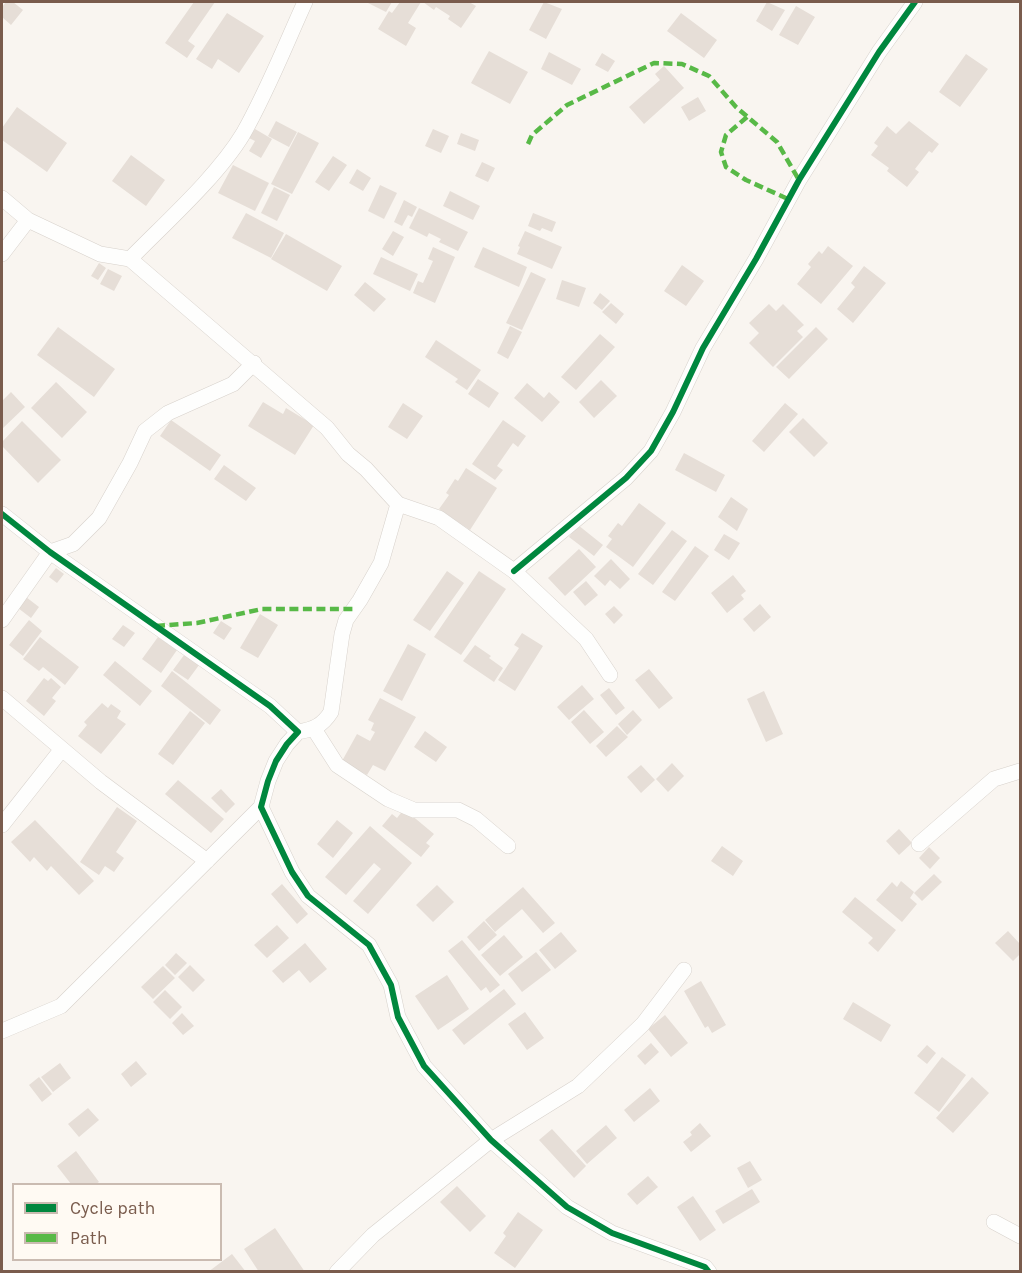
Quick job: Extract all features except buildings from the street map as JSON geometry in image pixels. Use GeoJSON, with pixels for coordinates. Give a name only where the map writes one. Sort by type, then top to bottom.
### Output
{"type":"FeatureCollection","features":[{"type":"Feature","properties":{"kind":"street"},"geometry":{"type":"LineString","coordinates":[[130,260],[222,163],[242,135],[305,2]]}},
{"type":"Feature","properties":{"kind":"street"},"geometry":{"type":"LineString","coordinates":[[514,570],[626,478],[651,451],[673,412],[703,348],[756,259],[799,180],[879,52],[915,2]]}},
{"type":"Feature","properties":{"kind":"street"},"geometry":{"type":"LineString","coordinates":[[2,198],[28,220],[100,254],[130,260],[254,363],[327,428],[343,448],[398,504],[439,518],[514,570],[586,639],[610,675]]}},
{"type":"Feature","properties":{"kind":"street"},"geometry":{"type":"LineString","coordinates":[[2,254],[28,220]]}},
{"type":"Feature","properties":{"kind":"street"},"geometry":{"type":"LineString","coordinates":[[2,620],[50,552],[73,544],[99,518],[145,432],[168,413],[233,384],[254,363]]}},
{"type":"Feature","properties":{"kind":"street"},"geometry":{"type":"LineString","coordinates":[[2,1031],[61,1006],[261,807],[276,761],[287,744],[298,732],[314,729],[324,723],[331,712],[344,627],[381,562],[398,504]]}},
{"type":"Feature","properties":{"kind":"street"},"geometry":{"type":"LineString","coordinates":[[2,514],[50,552],[270,706],[298,732]]}},
{"type":"Feature","properties":{"kind":"street"},"geometry":{"type":"LineString","coordinates":[[2,698],[101,782],[207,861]]}},
{"type":"Feature","properties":{"kind":"street"},"geometry":{"type":"LineString","coordinates":[[314,729],[337,765],[388,799],[414,810],[458,810],[476,819],[508,846]]}},
{"type":"Feature","properties":{"kind":"street"},"geometry":{"type":"LineString","coordinates":[[2,825],[62,749]]}},
{"type":"Feature","properties":{"kind":"street"},"geometry":{"type":"LineString","coordinates":[[919,844],[994,778],[1020,771]]}},
{"type":"Feature","properties":{"kind":"street"},"geometry":{"type":"LineString","coordinates":[[261,807],[292,872],[308,896],[369,945],[391,985],[398,1017],[424,1066],[491,1140],[567,1207],[612,1233],[705,1267],[709,1272]]}},
{"type":"Feature","properties":{"kind":"street"},"geometry":{"type":"LineString","coordinates":[[337,1272],[373,1235],[491,1140],[578,1086],[643,1024],[684,970]]}},
{"type":"Feature","properties":{"kind":"street"},"geometry":{"type":"LineString","coordinates":[[994,1222],[1020,1236]]}},
{"type":"Feature","properties":{"kind":"marked path"},"geometry":{"type":"LineString","coordinates":[[528,144],[532,135],[567,105],[654,63],[682,64],[709,76],[736,107],[777,142],[799,180]]}},
{"type":"Feature","properties":{"kind":"marked path"},"geometry":{"type":"LineString","coordinates":[[747,117],[726,135],[721,152],[726,167],[746,180],[788,199]]}},
{"type":"Feature","properties":{"kind":"marked path"},"geometry":{"type":"LineString","coordinates":[[156,626],[197,623],[262,609],[354,609]]}},
{"type":"Feature","properties":{"kind":"cycle path"},"geometry":{"type":"LineString","coordinates":[[514,571],[626,478],[651,451],[673,412],[703,348],[756,259],[799,180],[879,52],[915,2]]}},
{"type":"Feature","properties":{"kind":"cycle path"},"geometry":{"type":"LineString","coordinates":[[2,514],[50,552],[270,706],[298,732],[276,761],[261,807],[292,872],[308,896],[369,945],[391,985],[398,1017],[424,1066],[491,1140],[567,1207],[612,1233],[705,1267],[709,1272]]}}]}
